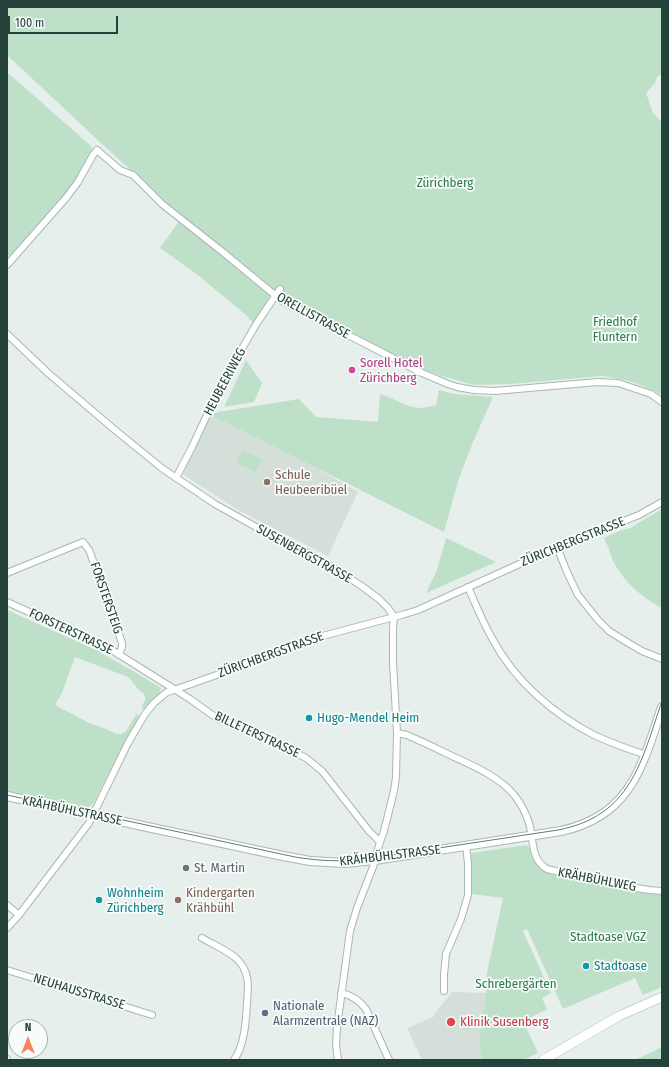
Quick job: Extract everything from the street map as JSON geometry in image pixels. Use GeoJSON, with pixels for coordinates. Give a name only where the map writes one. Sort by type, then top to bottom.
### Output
{"type":"FeatureCollection","features":[{"type":"Feature","properties":{"kind":"main road"},"geometry":{"type":"LineString","coordinates":[[543,1060],[619,1016],[662,997]]}},
{"type":"Feature","properties":{"kind":"street","name":"ORELLISTRASSE"},"geometry":{"type":"LineString","coordinates":[[7,265],[66,198],[78,182],[97,150],[120,170],[132,175],[162,204],[224,252],[274,296],[422,373],[456,387],[474,390],[495,391],[598,382],[618,383],[651,394],[662,402]]}},
{"type":"Feature","properties":{"kind":"street","name":"HEUBEERIWEG"},"geometry":{"type":"LineString","coordinates":[[176,478],[223,381],[280,288]]}},
{"type":"Feature","properties":{"kind":"street","name":"SUSENBERGSTRASSE"},"geometry":{"type":"LineString","coordinates":[[7,334],[30,357],[81,401],[132,444],[176,478],[222,508],[329,565],[378,599],[388,608],[394,618]]}},
{"type":"Feature","properties":{"kind":"street","name":"ZÜRICHBERGSTRASSE"},"geometry":{"type":"LineString","coordinates":[[7,928],[19,915],[90,823],[136,729],[154,702],[163,695],[245,665],[293,644],[394,618],[418,610],[557,547],[639,515],[662,502]]}},
{"type":"Feature","properties":{"kind":"street","name":"FORSTERSTEIG"},"geometry":{"type":"LineString","coordinates":[[7,572],[83,542],[91,555],[122,643],[119,655]]}},
{"type":"Feature","properties":{"kind":"street"},"geometry":{"type":"LineString","coordinates":[[557,547],[578,594],[598,620],[609,631],[630,644],[642,651],[662,659]]}},
{"type":"Feature","properties":{"kind":"street"},"geometry":{"type":"LineString","coordinates":[[468,587],[493,641],[504,658],[532,691],[552,708],[594,734],[616,745],[646,755]]}},
{"type":"Feature","properties":{"kind":"street","name":"FORSTERSTRASSE"},"geometry":{"type":"LineString","coordinates":[[7,602],[107,647],[174,690]]}},
{"type":"Feature","properties":{"kind":"street"},"geometry":{"type":"LineString","coordinates":[[338,1060],[336,1045],[337,1027],[350,931],[384,831],[395,784],[397,733],[393,654],[394,618]]}},
{"type":"Feature","properties":{"kind":"street","name":"BILLETERSTRASSE"},"geometry":{"type":"LineString","coordinates":[[174,690],[215,717],[306,758],[322,771],[369,831],[380,842]]}},
{"type":"Feature","properties":{"kind":"street","name":"KRÄHBÜHLSTRASSE"},"geometry":{"type":"LineString","coordinates":[[7,796],[93,816],[310,861],[339,863],[375,860],[574,828],[591,821],[606,811],[622,797],[632,784],[646,755],[662,707]]}},
{"type":"Feature","properties":{"kind":"street","name":"KRÄHBÜHLWEG"},"geometry":{"type":"LineString","coordinates":[[397,733],[407,735],[470,764],[498,780],[514,795],[524,808],[536,858],[538,863],[547,869],[612,884],[662,891]]}},
{"type":"Feature","properties":{"kind":"street"},"geometry":{"type":"LineString","coordinates":[[444,991],[446,954],[461,919],[468,895],[468,863],[466,846]]}},
{"type":"Feature","properties":{"kind":"street"},"geometry":{"type":"LineString","coordinates":[[7,905],[19,915]]}},
{"type":"Feature","properties":{"kind":"street"},"geometry":{"type":"LineString","coordinates":[[202,938],[236,958],[243,966],[246,973],[248,989],[244,1030],[241,1045],[234,1060]]}},
{"type":"Feature","properties":{"kind":"street","name":"NEUHAUSSTRASSE"},"geometry":{"type":"LineString","coordinates":[[7,970],[152,1015]]}},
{"type":"Feature","properties":{"kind":"street"},"geometry":{"type":"LineString","coordinates":[[341,993],[352,996],[366,1009],[389,1060]]}},
{"type":"Feature","properties":{"kind":"shaded area","name":"Schule Heubeeribüel"},"geometry":{"type":"Polygon","coordinates":[[[211,415],[309,464],[358,492],[328,556],[238,510],[184,475],[183,473],[211,415]]]}},
{"type":"Feature","properties":{"kind":"shaded area","name":"Klinik Susenberg"},"geometry":{"type":"Polygon","coordinates":[[[451,992],[486,993],[480,1032],[480,1049],[482,1060],[422,1060],[407,1028],[435,1016],[434,1014],[451,994],[451,992]]]}},
{"type":"Feature","properties":{"kind":"green space","name":"Zürichberg"},"geometry":{"type":"Polygon","coordinates":[[[7,7],[662,7],[662,74],[657,77],[655,83],[646,93],[653,113],[662,122],[662,395],[634,382],[602,376],[511,384],[474,385],[414,366],[287,301],[271,289],[268,301],[254,324],[247,316],[199,276],[160,248],[182,217],[7,55],[7,7]]]}},
{"type":"Feature","properties":{"kind":"green space"},"geometry":{"type":"Polygon","coordinates":[[[7,72],[90,145],[92,149],[91,154],[73,185],[11,258],[7,253],[7,72]]]}},
{"type":"Feature","properties":{"kind":"green space"},"geometry":{"type":"Polygon","coordinates":[[[246,360],[262,383],[254,402],[224,407],[246,360]]]}},
{"type":"Feature","properties":{"kind":"green space"},"geometry":{"type":"Polygon","coordinates":[[[439,390],[454,394],[493,397],[459,478],[444,532],[211,415],[218,412],[299,399],[316,417],[378,422],[380,394],[410,406],[422,408],[436,405],[439,390]]]}},
{"type":"Feature","properties":{"kind":"green space"},"geometry":{"type":"Polygon","coordinates":[[[242,450],[262,459],[256,472],[236,463],[242,450]]]}},
{"type":"Feature","properties":{"kind":"green space"},"geometry":{"type":"Polygon","coordinates":[[[662,509],[662,608],[640,594],[622,576],[613,561],[604,538],[630,528],[662,509]]]}},
{"type":"Feature","properties":{"kind":"green space"},"geometry":{"type":"Polygon","coordinates":[[[446,538],[496,562],[426,593],[437,570],[446,538]]]}},
{"type":"Feature","properties":{"kind":"green space"},"geometry":{"type":"Polygon","coordinates":[[[7,610],[96,650],[161,688],[159,694],[146,709],[143,709],[142,706],[145,699],[144,694],[128,677],[75,657],[62,693],[55,705],[89,723],[116,734],[121,734],[126,731],[137,714],[140,717],[93,804],[88,808],[79,808],[7,792],[7,610]]]}},
{"type":"Feature","properties":{"kind":"green space"},"geometry":{"type":"Polygon","coordinates":[[[526,845],[529,847],[536,863],[545,871],[628,890],[662,893],[662,987],[643,995],[635,978],[563,1009],[527,929],[523,931],[551,993],[542,998],[547,1009],[523,1021],[538,1053],[523,1060],[482,1060],[480,1049],[480,1032],[486,993],[487,972],[503,898],[471,894],[472,875],[469,857],[472,853],[526,845]]]}},
{"type":"Feature","properties":{"kind":"green space"},"geometry":{"type":"Polygon","coordinates":[[[662,1047],[662,1060],[635,1060],[662,1047]]]}},
{"type":"Feature","properties":{"kind":"tram line"},"geometry":{"type":"LineString","coordinates":[[7,795],[295,857],[330,861],[366,859],[558,830],[583,823],[602,813],[617,799],[630,783],[647,745],[662,701]]}},
{"type":"Feature","properties":{"kind":"place","name":"Sorell Hotel Zürichberg"},"geometry":{"type":"Point","coordinates":[352,370]}},
{"type":"Feature","properties":{"kind":"place","name":"Schule Heubeeribüel"},"geometry":{"type":"Point","coordinates":[267,482]}},
{"type":"Feature","properties":{"kind":"place","name":"Hugo-Mendel Heim"},"geometry":{"type":"Point","coordinates":[309,718]}},
{"type":"Feature","properties":{"kind":"place","name":"St. Martin"},"geometry":{"type":"Point","coordinates":[186,868]}},
{"type":"Feature","properties":{"kind":"place","name":"Wohnheim Zürichberg"},"geometry":{"type":"Point","coordinates":[99,900]}},
{"type":"Feature","properties":{"kind":"place","name":"Kindergarten Krähbühl"},"geometry":{"type":"Point","coordinates":[178,900]}},
{"type":"Feature","properties":{"kind":"place","name":"Stadtoase"},"geometry":{"type":"Point","coordinates":[586,966]}},
{"type":"Feature","properties":{"kind":"place","name":"Nationale Alarmzentrale (NAZ)"},"geometry":{"type":"Point","coordinates":[265,1013]}},
{"type":"Feature","properties":{"kind":"place","name":"Klinik Susenberg"},"geometry":{"type":"Point","coordinates":[451,1022]}},
{"type":"Feature","properties":{"kind":"park label","name":"Friedhof Fluntern"},"geometry":{"type":"Point","coordinates":[615,330]}},
{"type":"Feature","properties":{"kind":"park label","name":"Stadtoase VGZ"},"geometry":{"type":"Point","coordinates":[608,937]}},
{"type":"Feature","properties":{"kind":"park label","name":"Schrebergärten"},"geometry":{"type":"Point","coordinates":[516,984]}}]}
